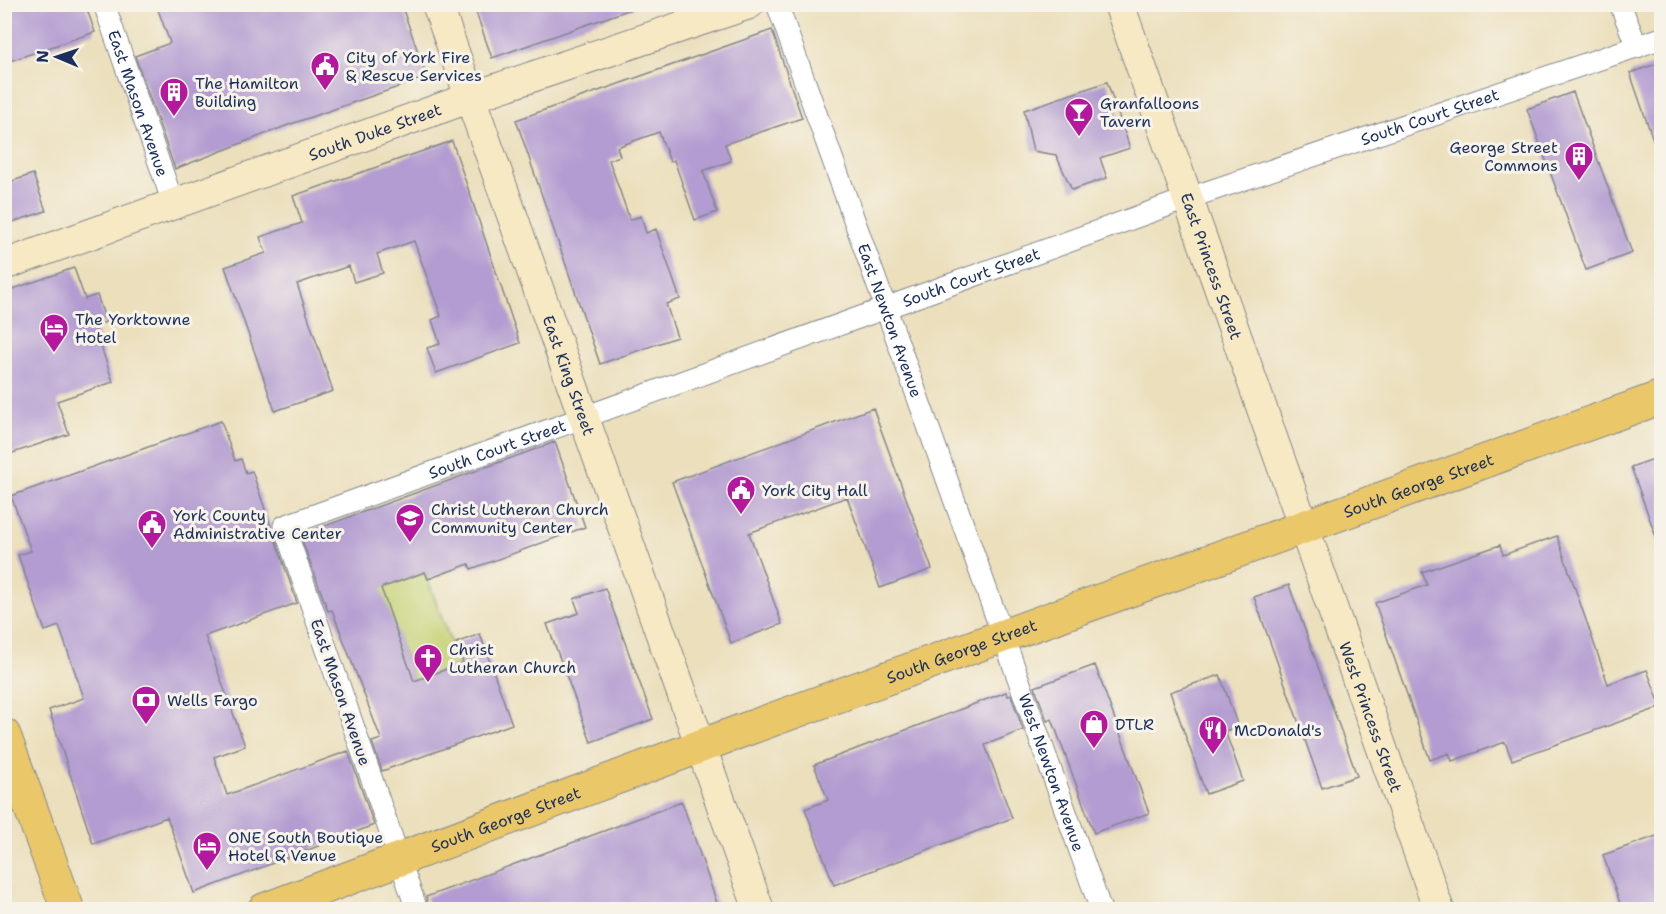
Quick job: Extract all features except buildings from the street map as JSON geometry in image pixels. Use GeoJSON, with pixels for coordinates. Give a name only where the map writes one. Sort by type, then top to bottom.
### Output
{"type":"FeatureCollection","features":[{"type":"Feature","properties":{"kind":"main road","name":"South George Street"},"geometry":{"type":"LineString","coordinates":[[264,909],[398,857],[701,746],[1662,397]]}},
{"type":"Feature","properties":{"kind":"main road"},"geometry":{"type":"LineString","coordinates":[[4,735],[68,909]]}},
{"type":"Feature","properties":{"kind":"street","name":"East Mason Avenue"},"geometry":{"type":"LineString","coordinates":[[104,4],[173,203]]}},
{"type":"Feature","properties":{"kind":"street","name":"East King Street"},"geometry":{"type":"LineString","coordinates":[[437,4],[759,909]]}},
{"type":"Feature","properties":{"kind":"street","name":"South Duke Street"},"geometry":{"type":"LineString","coordinates":[[4,266],[173,203],[470,98],[749,4]]}},
{"type":"Feature","properties":{"kind":"street","name":"East Newton Avenue"},"geometry":{"type":"LineString","coordinates":[[777,4],[1002,636]]}},
{"type":"Feature","properties":{"kind":"street","name":"East Princess Street"},"geometry":{"type":"LineString","coordinates":[[1119,4],[1189,198],[1302,526]]}},
{"type":"Feature","properties":{"kind":"street"},"geometry":{"type":"LineString","coordinates":[[1620,4],[1637,47]]}},
{"type":"Feature","properties":{"kind":"street","name":"South Court Street"},"geometry":{"type":"LineString","coordinates":[[284,526],[1189,198],[1662,38]]}},
{"type":"Feature","properties":{"kind":"street","name":"East Mason Avenue"},"geometry":{"type":"LineString","coordinates":[[284,526],[417,909]]}},
{"type":"Feature","properties":{"kind":"street","name":"West Princess Street"},"geometry":{"type":"LineString","coordinates":[[1302,526],[1439,909]]}},
{"type":"Feature","properties":{"kind":"street","name":"West Newton Avenue"},"geometry":{"type":"LineString","coordinates":[[1002,636],[1101,909]]}},
{"type":"Feature","properties":{"kind":"green space"},"geometry":{"type":"Polygon","coordinates":[[[425,572],[454,651],[458,650],[463,663],[414,681],[385,601],[376,589],[425,572]]]}},
{"type":"Feature","properties":{"kind":"place","name":"City of York Fire & Rescue Services"},"geometry":{"type":"Point","coordinates":[325,92]}},
{"type":"Feature","properties":{"kind":"place","name":"The Hamilton Building"},"geometry":{"type":"Point","coordinates":[174,118]}},
{"type":"Feature","properties":{"kind":"place","name":"Granfalloons Tavern"},"geometry":{"type":"Point","coordinates":[1079,138]}},
{"type":"Feature","properties":{"kind":"place","name":"George Street Commons"},"geometry":{"type":"Point","coordinates":[1579,182]}},
{"type":"Feature","properties":{"kind":"place","name":"The Yorktowne Hotel"},"geometry":{"type":"Point","coordinates":[54,354]}},
{"type":"Feature","properties":{"kind":"place","name":"York City Hall"},"geometry":{"type":"Point","coordinates":[741,516]}},
{"type":"Feature","properties":{"kind":"place","name":"Christ Lutheran Church Community Center"},"geometry":{"type":"Point","coordinates":[410,544]}},
{"type":"Feature","properties":{"kind":"place","name":"York County Administrative Center"},"geometry":{"type":"Point","coordinates":[152,550]}},
{"type":"Feature","properties":{"kind":"place","name":"Christ Lutheran Church"},"geometry":{"type":"Point","coordinates":[428,684]}},
{"type":"Feature","properties":{"kind":"place","name":"Wells Fargo"},"geometry":{"type":"Point","coordinates":[146,726]}},
{"type":"Feature","properties":{"kind":"place","name":"DTLR"},"geometry":{"type":"Point","coordinates":[1094,750]}},
{"type":"Feature","properties":{"kind":"place","name":"McDonald's"},"geometry":{"type":"Point","coordinates":[1213,756]}},
{"type":"Feature","properties":{"kind":"place","name":"ONE South Boutique Hotel & Venue"},"geometry":{"type":"Point","coordinates":[207,872]}}]}
